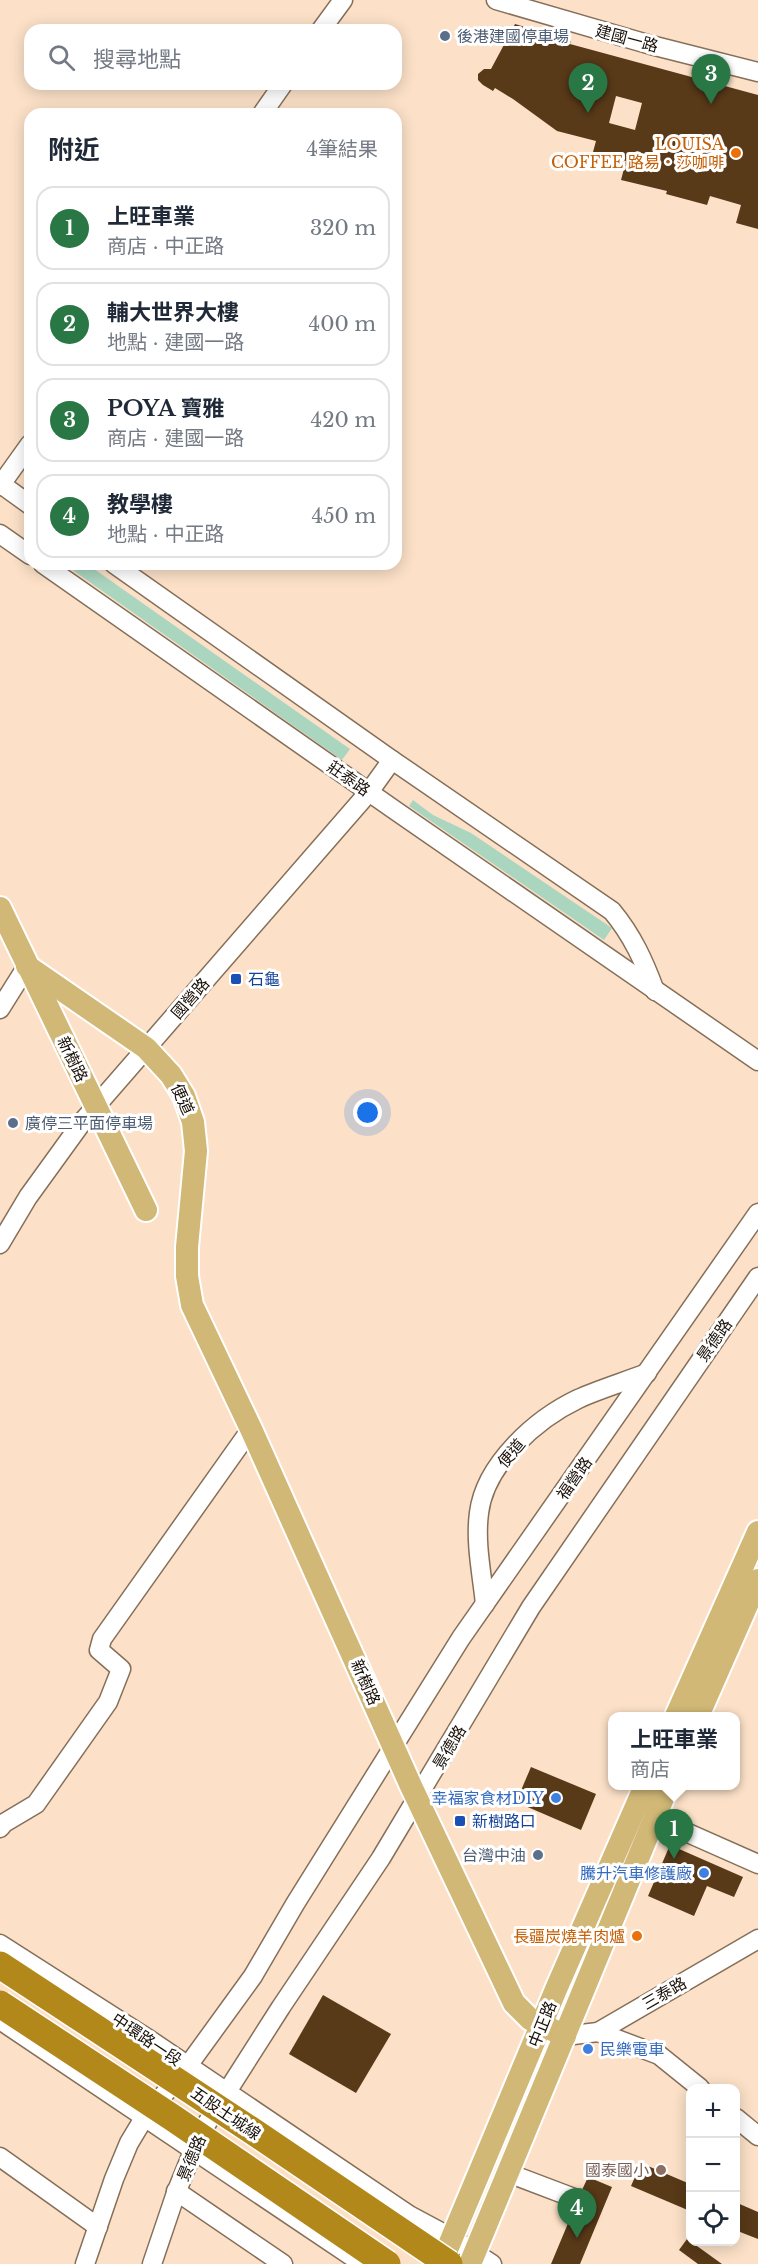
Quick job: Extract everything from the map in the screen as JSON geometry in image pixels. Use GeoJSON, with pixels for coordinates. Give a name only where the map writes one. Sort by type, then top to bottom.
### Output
{"type":"FeatureCollection","features":[{"type":"Feature","properties":{"kind":"highway","name":"五股土城線"},"geometry":{"type":"LineString","coordinates":[[3,1952],[135,2052],[451,2251]]}},
{"type":"Feature","properties":{"kind":"highway","name":"五股土城線"},"geometry":{"type":"LineString","coordinates":[[0,2004],[173,2118],[387,2264]]}},
{"type":"Feature","properties":{"kind":"main road","name":"新樹路"},"geometry":{"type":"LineString","coordinates":[[0,908],[146,1210]]}},
{"type":"Feature","properties":{"kind":"main road","name":"便道"},"geometry":{"type":"LineString","coordinates":[[27,966],[146,1048],[171,1075],[184,1096],[193,1122],[196,1151],[186,1247],[192,1305]]}},
{"type":"Feature","properties":{"kind":"main road","name":"新樹路"},"geometry":{"type":"LineString","coordinates":[[192,1305],[514,2003],[530,2019],[566,2036]]}},
{"type":"Feature","properties":{"kind":"main road"},"geometry":{"type":"LineString","coordinates":[[678,1712],[758,1532]]}},
{"type":"Feature","properties":{"kind":"main road"},"geometry":{"type":"LineString","coordinates":[[700,1712],[758,1580]]}},
{"type":"Feature","properties":{"kind":"main road","name":"中正路"},"geometry":{"type":"LineString","coordinates":[[441,2264],[451,2251],[557,1988],[643,1790]]}},
{"type":"Feature","properties":{"kind":"main road","name":"中正路"},"geometry":{"type":"LineString","coordinates":[[479,2260],[508,2173],[666,1790]]}},
{"type":"Feature","properties":{"kind":"street"},"geometry":{"type":"LineString","coordinates":[[325,24],[343,0]]}},
{"type":"Feature","properties":{"kind":"street","name":"建國一路"},"geometry":{"type":"LineString","coordinates":[[496,0],[651,45],[758,72]]}},
{"type":"Feature","properties":{"kind":"street"},"geometry":{"type":"LineString","coordinates":[[266,108],[279,90]]}},
{"type":"Feature","properties":{"kind":"street"},"geometry":{"type":"LineString","coordinates":[[24,452],[1,485],[24,501]]}},
{"type":"Feature","properties":{"kind":"street"},"geometry":{"type":"LineString","coordinates":[[0,534],[24,551]]}},
{"type":"Feature","properties":{"kind":"street","name":"莊泰路"},"geometry":{"type":"LineString","coordinates":[[52,570],[758,1061]]}},
{"type":"Feature","properties":{"kind":"street"},"geometry":{"type":"LineString","coordinates":[[123,570],[392,760],[612,911],[627,928],[637,945],[655,991]]}},
{"type":"Feature","properties":{"kind":"street","name":"國營路"},"geometry":{"type":"LineString","coordinates":[[0,1244],[48,1169],[96,1106],[369,792],[392,760]]}},
{"type":"Feature","properties":{"kind":"street"},"geometry":{"type":"LineString","coordinates":[[0,1009],[27,966]]}},
{"type":"Feature","properties":{"kind":"street"},"geometry":{"type":"LineString","coordinates":[[54,1022],[81,1003]]}},
{"type":"Feature","properties":{"kind":"street","name":"福營路"},"geometry":{"type":"LineString","coordinates":[[85,2264],[118,2170],[129,2143],[144,2118],[187,2067],[253,1976],[295,1904],[461,1638],[758,1213]]}},
{"type":"Feature","properties":{"kind":"street","name":"景德路"},"geometry":{"type":"LineString","coordinates":[[152,2264],[200,2134],[418,1799],[531,1607],[758,1277]]}},
{"type":"Feature","properties":{"kind":"street","name":"便道"},"geometry":{"type":"LineString","coordinates":[[485,1604],[478,1540],[479,1511],[490,1479],[517,1443],[549,1417],[578,1399],[647,1373]]}},
{"type":"Feature","properties":{"kind":"street"},"geometry":{"type":"LineString","coordinates":[[0,1827],[4,1822],[36,1804],[108,1702],[121,1670],[99,1650],[102,1639],[251,1429]]}},
{"type":"Feature","properties":{"kind":"street"},"geometry":{"type":"LineString","coordinates":[[654,1818],[758,1864]]}},
{"type":"Feature","properties":{"kind":"street","name":"三泰路"},"geometry":{"type":"LineString","coordinates":[[566,2036],[598,2032],[758,1939]]}},
{"type":"Feature","properties":{"kind":"street","name":"中環路一段"},"geometry":{"type":"LineString","coordinates":[[3,1952],[147,2038],[409,2215],[451,2251],[479,2260]]}},
{"type":"Feature","properties":{"kind":"street"},"geometry":{"type":"LineString","coordinates":[[0,2020],[363,2264]]}},
{"type":"Feature","properties":{"kind":"street"},"geometry":{"type":"LineString","coordinates":[[598,2032],[659,2055],[695,2084]]}},
{"type":"Feature","properties":{"kind":"street"},"geometry":{"type":"LineString","coordinates":[[740,2122],[758,2136]]}},
{"type":"Feature","properties":{"kind":"street"},"geometry":{"type":"LineString","coordinates":[[0,2157],[98,2227]]}},
{"type":"Feature","properties":{"kind":"street"},"geometry":{"type":"LineString","coordinates":[[508,2173],[574,2198]]}},
{"type":"Feature","properties":{"kind":"street"},"geometry":{"type":"LineString","coordinates":[[177,2192],[283,2264]]}},
{"type":"Feature","properties":{"kind":"green space"},"geometry":{"type":"Polygon","coordinates":[[[73,570],[96,570],[350,749],[342,760],[73,570]]]}},
{"type":"Feature","properties":{"kind":"green space"},"geometry":{"type":"Polygon","coordinates":[[[413,800],[433,815],[471,833],[612,928],[604,940],[409,806],[413,800]]]}},
{"type":"Feature","properties":{"kind":"building"},"geometry":{"type":"Polygon","coordinates":[[[515,24],[571,41],[570,44],[758,95],[758,229],[736,223],[741,205],[710,196],[707,205],[666,194],[667,191],[621,180],[626,161],[593,152],[596,141],[557,131],[513,99],[495,88],[493,91],[483,85],[478,80],[478,74],[484,69],[491,69],[515,24]],[[616,96],[609,123],[635,130],[642,103],[616,96]]]}},
{"type":"Feature","properties":{"kind":"building","name":"幸福家食材DIY"},"geometry":{"type":"Polygon","coordinates":[[[531,1767],[596,1794],[581,1830],[516,1802],[531,1767]]]}},
{"type":"Feature","properties":{"kind":"building"},"geometry":{"type":"Polygon","coordinates":[[[670,1845],[743,1877],[734,1897],[707,1886],[694,1916],[648,1896],[670,1845]]]}},
{"type":"Feature","properties":{"kind":"building"},"geometry":{"type":"Polygon","coordinates":[[[323,1995],[391,2034],[356,2093],[289,2054],[323,1995]]]}},
{"type":"Feature","properties":{"kind":"building"},"geometry":{"type":"Polygon","coordinates":[[[641,2163],[686,2182],[686,2209],[631,2186],[641,2163]]]}},
{"type":"Feature","properties":{"kind":"building"},"geometry":{"type":"Polygon","coordinates":[[[588,2177],[612,2187],[580,2264],[551,2264],[574,2209],[581,2207],[584,2202],[585,2196],[582,2190],[588,2177]]]}},
{"type":"Feature","properties":{"kind":"building"},"geometry":{"type":"Polygon","coordinates":[[[740,2204],[758,2212],[758,2239],[740,2232],[740,2204]]]}},
{"type":"Feature","properties":{"kind":"building"},"geometry":{"type":"Polygon","coordinates":[[[686,2240],[686,2246],[697,2246],[722,2264],[698,2264],[679,2250],[686,2240]]]}},
{"type":"Feature","properties":{"kind":"place","name":"後港建國停車場"},"geometry":{"type":"Point","coordinates":[445,36]}},
{"type":"Feature","properties":{"kind":"place","name":"POYA 寶雅"},"geometry":{"type":"Point","coordinates":[711,104]}},
{"type":"Feature","properties":{"kind":"place","name":"輔大世界大樓"},"geometry":{"type":"Point","coordinates":[588,113]}},
{"type":"Feature","properties":{"kind":"place","name":"LOUISA COFFEE 路易．莎咖啡"},"geometry":{"type":"Point","coordinates":[736,153]}},
{"type":"Feature","properties":{"kind":"place","name":"石龜"},"geometry":{"type":"Point","coordinates":[236,979]}},
{"type":"Feature","properties":{"kind":"place","name":"廣停三平面停車場"},"geometry":{"type":"Point","coordinates":[13,1123]}},
{"type":"Feature","properties":{"kind":"place","name":"幸福家食材DIY"},"geometry":{"type":"Point","coordinates":[556,1798]}},
{"type":"Feature","properties":{"kind":"place","name":"新樹路口"},"geometry":{"type":"Point","coordinates":[460,1821]}},
{"type":"Feature","properties":{"kind":"place","name":"台灣中油"},"geometry":{"type":"Point","coordinates":[538,1855]}},
{"type":"Feature","properties":{"kind":"place","name":"上旺車業"},"geometry":{"type":"Point","coordinates":[674,1859]}},
{"type":"Feature","properties":{"kind":"place","name":"騰升汽車修護廠"},"geometry":{"type":"Point","coordinates":[704,1873]}},
{"type":"Feature","properties":{"kind":"place","name":"長疆炭燒羊肉爐"},"geometry":{"type":"Point","coordinates":[637,1936]}},
{"type":"Feature","properties":{"kind":"place","name":"民樂電車"},"geometry":{"type":"Point","coordinates":[588,2049]}},
{"type":"Feature","properties":{"kind":"place","name":"國泰國小"},"geometry":{"type":"Point","coordinates":[661,2170]}},
{"type":"Feature","properties":{"kind":"place","name":"教學樓"},"geometry":{"type":"Point","coordinates":[577,2238]}}]}
